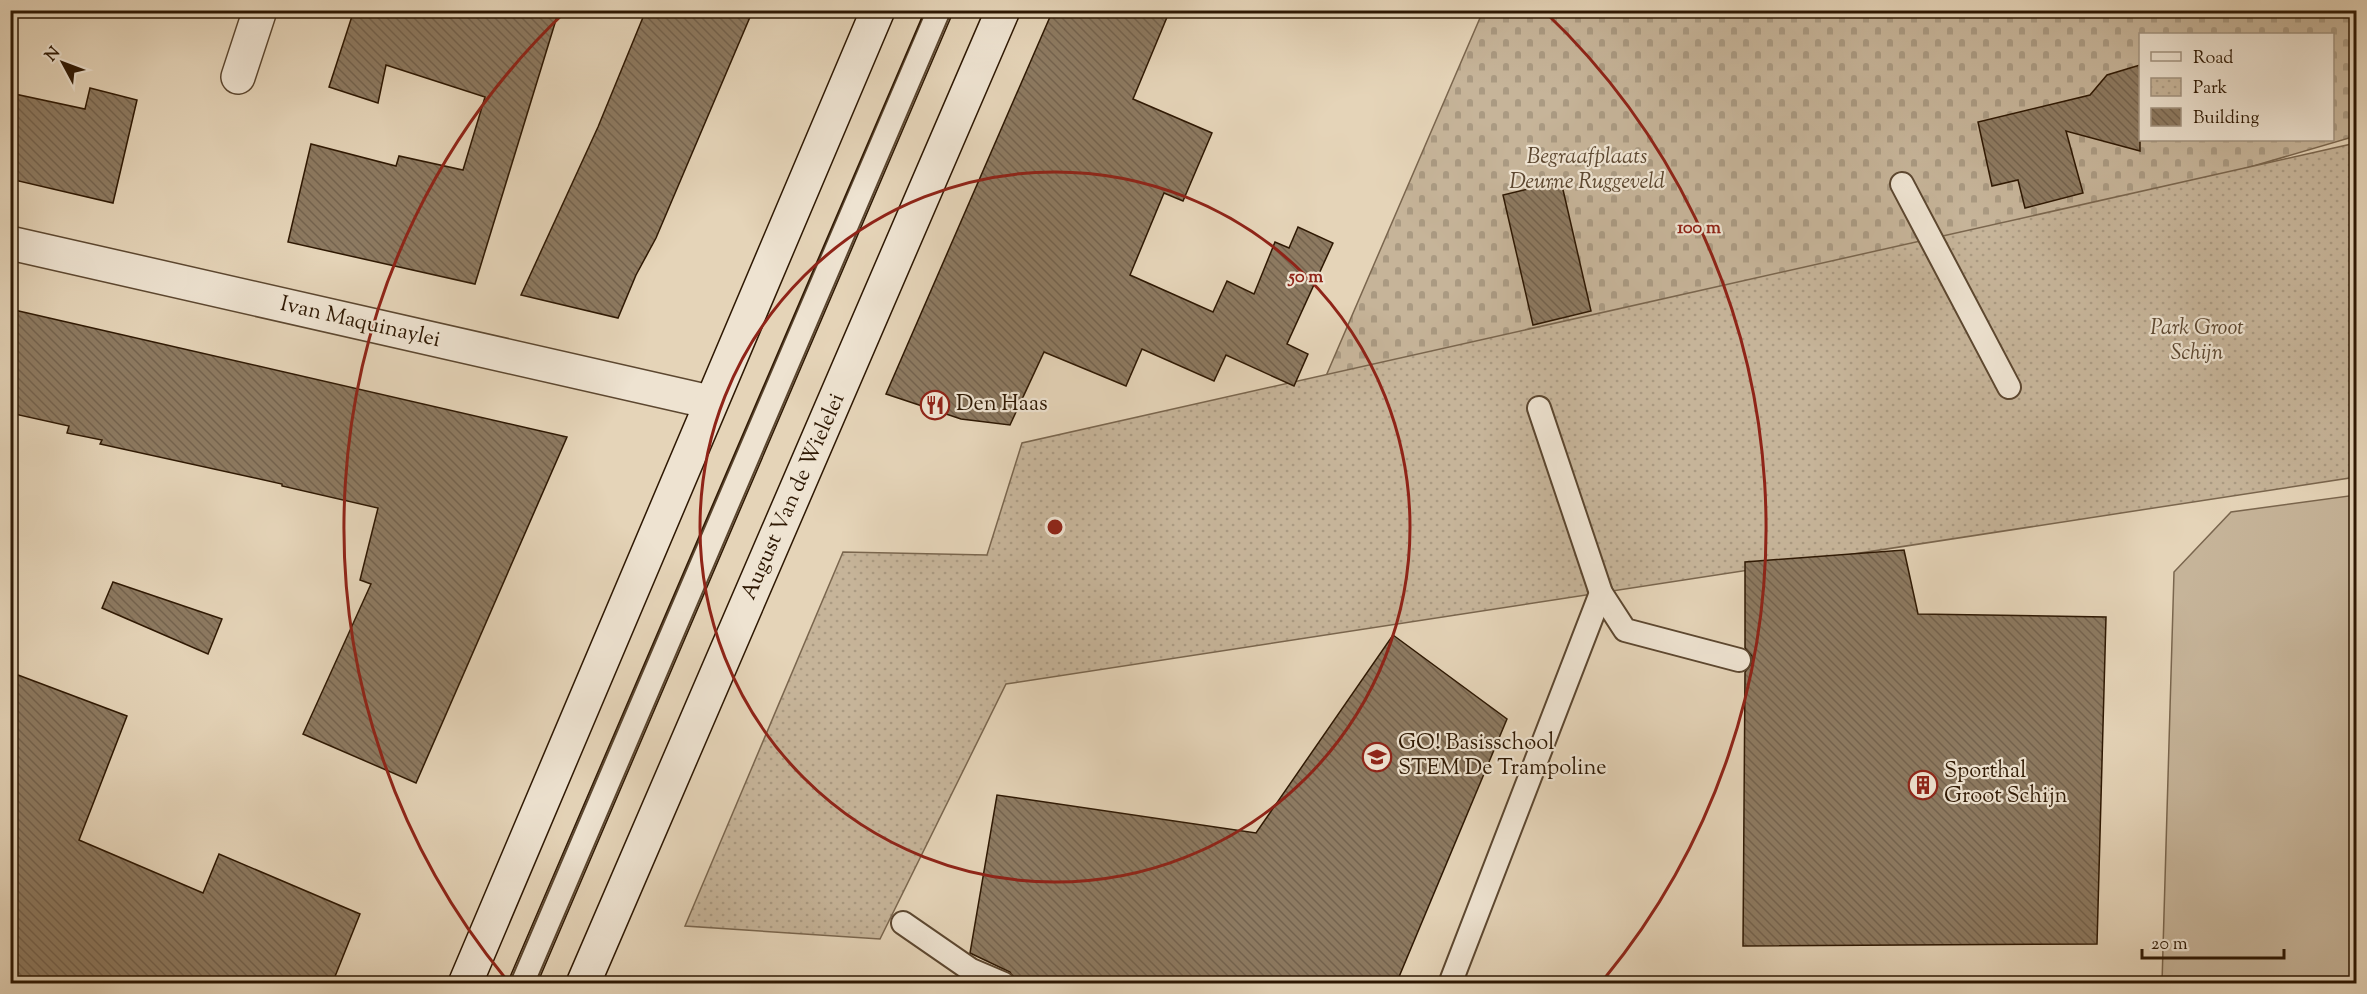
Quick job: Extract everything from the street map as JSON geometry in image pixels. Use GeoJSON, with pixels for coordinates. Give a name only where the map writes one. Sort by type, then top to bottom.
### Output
{"type":"FeatureCollection","features":[{"type":"Feature","properties":{"kind":"main road"},"geometry":{"type":"LineString","coordinates":[[238,77],[260,10]]}},
{"type":"Feature","properties":{"kind":"main road"},"geometry":{"type":"LineString","coordinates":[[465,984],[878,10]]}},
{"type":"Feature","properties":{"kind":"main road","name":"August Van de Wielelei"},"geometry":{"type":"LineString","coordinates":[[583,984],[1003,10]]}},
{"type":"Feature","properties":{"kind":"main road","name":"Ivan Maquinaylei"},"geometry":{"type":"LineString","coordinates":[[10,243],[710,402]]}},
{"type":"Feature","properties":{"kind":"lane"},"geometry":{"type":"LineString","coordinates":[[522,984],[939,10]]}},
{"type":"Feature","properties":{"kind":"lane"},"geometry":{"type":"LineString","coordinates":[[1902,184],[2009,387]]}},
{"type":"Feature","properties":{"kind":"lane"},"geometry":{"type":"LineString","coordinates":[[1539,408],[1601,593],[1625,630],[1739,660]]}},
{"type":"Feature","properties":{"kind":"lane"},"geometry":{"type":"LineString","coordinates":[[1450,984],[1601,593]]}},
{"type":"Feature","properties":{"kind":"lane"},"geometry":{"type":"LineString","coordinates":[[903,923],[971,969],[1004,984]]}},
{"type":"Feature","properties":{"kind":"green space","name":"Begraafplaats Deurne Ruggeveld"},"geometry":{"type":"Polygon","coordinates":[[[1483,11],[2356,11],[2356,136],[2110,208],[1323,383],[1483,11]]]}},
{"type":"Feature","properties":{"kind":"green space","name":"Park Groot Schijn"},"geometry":{"type":"Polygon","coordinates":[[[2356,143],[2356,477],[1006,684],[880,939],[685,926],[843,552],[987,555],[1022,443],[2356,143]]]}},
{"type":"Feature","properties":{"kind":"green space"},"geometry":{"type":"Polygon","coordinates":[[[2356,495],[2356,983],[2162,983],[2174,572],[2231,512],[2356,495]]]}},
{"type":"Feature","properties":{"kind":"building"},"geometry":{"type":"Polygon","coordinates":[[[354,10],[559,10],[475,284],[288,242],[311,144],[396,166],[399,156],[463,170],[485,97],[386,65],[378,103],[329,87],[354,10]]]}},
{"type":"Feature","properties":{"kind":"building"},"geometry":{"type":"Polygon","coordinates":[[[646,10],[753,10],[656,238],[636,275],[618,318],[521,295],[598,127],[646,10]]]}},
{"type":"Feature","properties":{"kind":"building"},"geometry":{"type":"Polygon","coordinates":[[[1053,10],[1170,10],[1133,99],[1212,133],[1183,201],[1164,193],[1130,275],[1213,312],[1227,281],[1254,294],[1275,242],[1289,248],[1298,227],[1333,243],[1287,344],[1308,354],[1294,386],[1226,355],[1214,381],[1142,349],[1126,386],[1044,352],[1010,425],[961,419],[886,394],[1053,10]]]}},
{"type":"Feature","properties":{"kind":"building"},"geometry":{"type":"Polygon","coordinates":[[[2139,65],[2140,151],[2066,131],[2083,193],[2025,208],[2018,180],[1992,186],[1978,122],[2090,95],[2107,75],[2139,65]]]}},
{"type":"Feature","properties":{"kind":"building"},"geometry":{"type":"Polygon","coordinates":[[[90,88],[137,100],[113,203],[10,179],[10,93],[85,109],[90,88]]]}},
{"type":"Feature","properties":{"kind":"building"},"geometry":{"type":"Polygon","coordinates":[[[1561,181],[1591,311],[1533,325],[1503,195],[1561,181]]]}},
{"type":"Feature","properties":{"kind":"building"},"geometry":{"type":"Polygon","coordinates":[[[10,309],[567,437],[416,783],[303,734],[371,584],[360,580],[378,508],[282,486],[282,484],[100,444],[102,440],[67,433],[69,426],[10,413],[10,309]]]}},
{"type":"Feature","properties":{"kind":"building","name":"Sporthal Groot Schijn"},"geometry":{"type":"Polygon","coordinates":[[[1904,550],[1918,614],[2106,617],[2097,944],[1743,946],[1745,672],[1752,663],[1752,656],[1745,648],[1745,562],[1904,550]]]}},
{"type":"Feature","properties":{"kind":"building"},"geometry":{"type":"Polygon","coordinates":[[[113,582],[222,619],[208,654],[102,608],[113,582]]]}},
{"type":"Feature","properties":{"kind":"building"},"geometry":{"type":"Polygon","coordinates":[[[1393,635],[1507,719],[1396,984],[1017,984],[1010,972],[970,953],[997,795],[1256,833],[1393,635]]]}},
{"type":"Feature","properties":{"kind":"building"},"geometry":{"type":"Polygon","coordinates":[[[10,672],[127,716],[79,840],[203,893],[219,854],[360,914],[332,984],[10,984],[10,672]]]}},
{"type":"Feature","properties":{"kind":"tram line"},"geometry":{"type":"LineString","coordinates":[[507,984],[925,10]]}},
{"type":"Feature","properties":{"kind":"tram line"},"geometry":{"type":"LineString","coordinates":[[537,984],[954,10]]}},
{"type":"Feature","properties":{"kind":"place","name":"Den Haas"},"geometry":{"type":"Point","coordinates":[935,405]}},
{"type":"Feature","properties":{"kind":"place","name":"GO! Basisschool STEM De Trampoline"},"geometry":{"type":"Point","coordinates":[1377,757]}},
{"type":"Feature","properties":{"kind":"place","name":"Sporthal Groot Schijn"},"geometry":{"type":"Point","coordinates":[1923,785]}}]}
